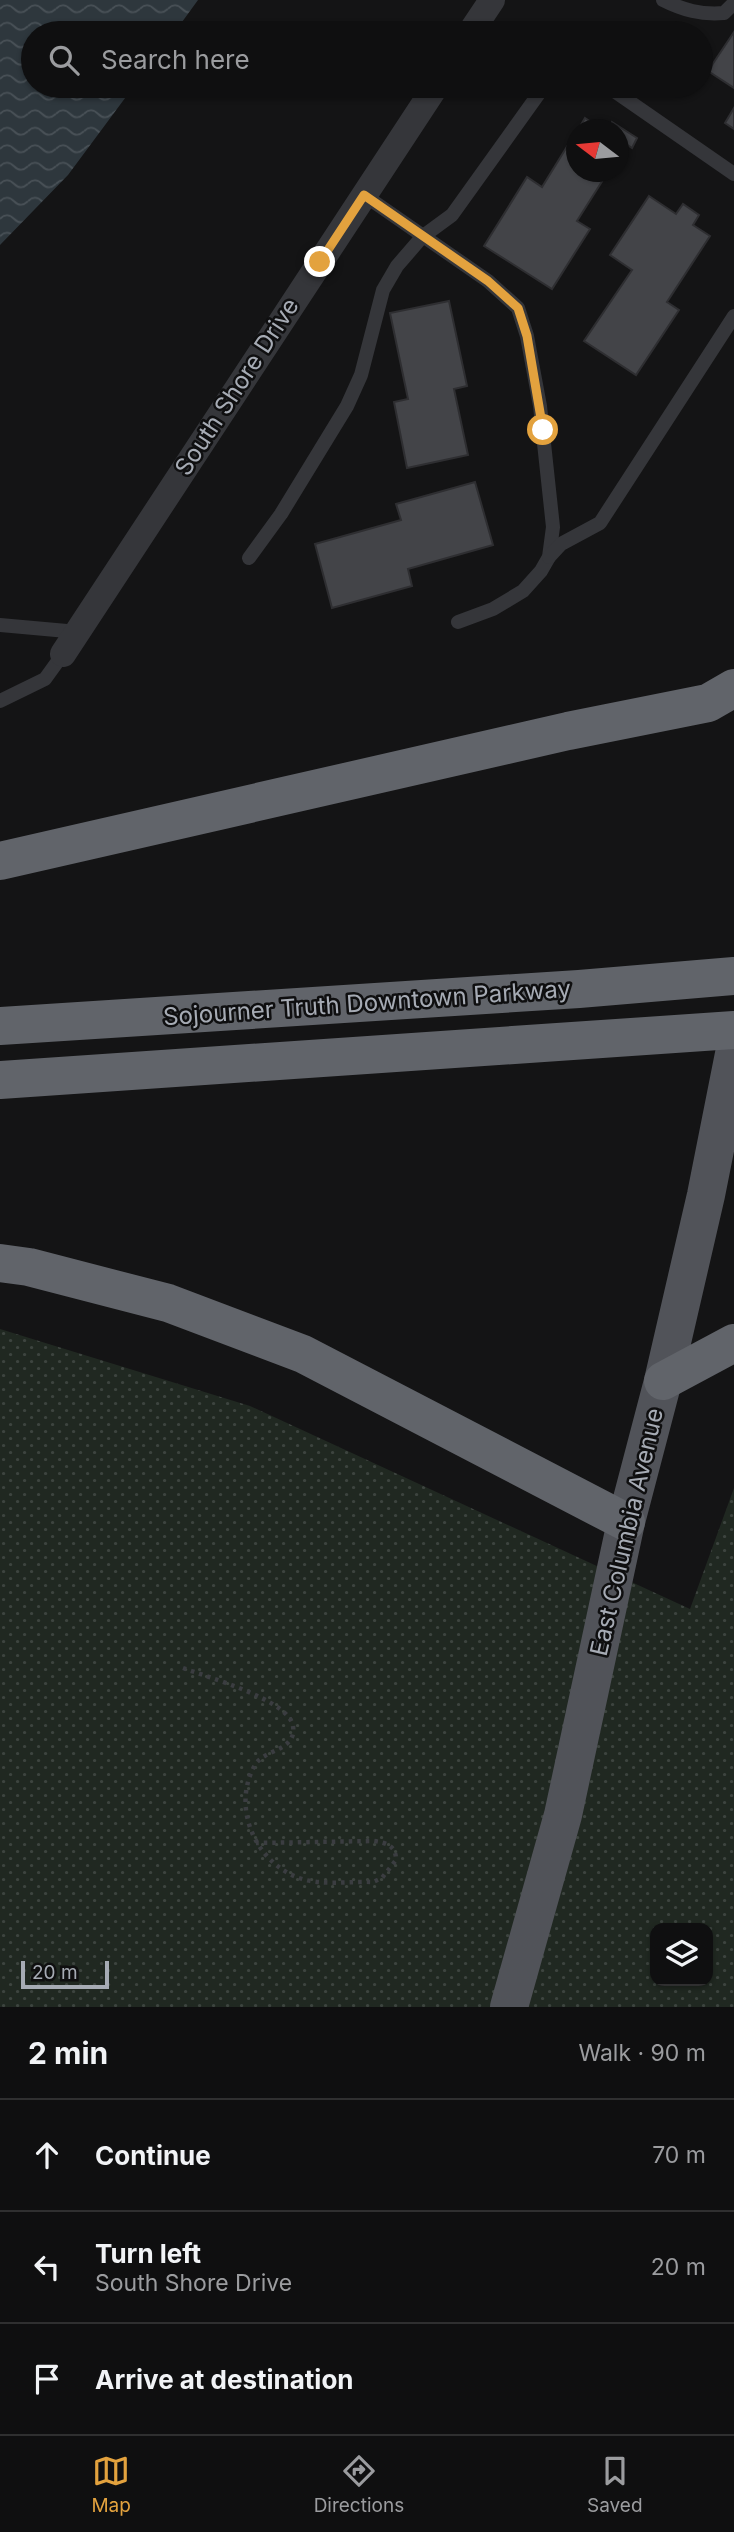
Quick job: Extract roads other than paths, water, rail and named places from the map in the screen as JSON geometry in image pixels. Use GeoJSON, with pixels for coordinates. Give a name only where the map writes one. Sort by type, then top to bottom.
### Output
{"type":"FeatureCollection","features":[{"type":"Feature","properties":{"kind":"highway"},"geometry":{"type":"LineString","coordinates":[[0,861],[568,731],[708,703],[734,688]]}},
{"type":"Feature","properties":{"kind":"highway","name":"Sojourner Truth Downtown Parkway"},"geometry":{"type":"LineString","coordinates":[[0,1026],[579,989],[734,976]]}},
{"type":"Feature","properties":{"kind":"highway"},"geometry":{"type":"LineString","coordinates":[[0,1080],[734,1030]]}},
{"type":"Feature","properties":{"kind":"highway"},"geometry":{"type":"LineString","coordinates":[[0,1263],[29,1267],[168,1303],[303,1354],[626,1522]]}},
{"type":"Feature","properties":{"kind":"highway"},"geometry":{"type":"LineString","coordinates":[[663,1381],[734,1343]]}},
{"type":"Feature","properties":{"kind":"main road","name":"East Columbia Avenue"},"geometry":{"type":"LineString","coordinates":[[509,2007],[563,1815],[626,1522],[663,1381],[706,1195],[734,1054]]}},
{"type":"Feature","properties":{"kind":"street"},"geometry":{"type":"LineString","coordinates":[[478,21],[492,0]]}},
{"type":"Feature","properties":{"kind":"street","name":"South Shore Drive"},"geometry":{"type":"LineString","coordinates":[[63,654],[428,98]]}},
{"type":"Feature","properties":{"kind":"lane"},"geometry":{"type":"LineString","coordinates":[[663,0],[685,11],[709,15],[724,13],[734,3]]}},
{"type":"Feature","properties":{"kind":"lane"},"geometry":{"type":"LineString","coordinates":[[249,558],[281,514],[347,406],[360,375],[383,290],[397,266],[422,237],[452,215],[536,98]]}},
{"type":"Feature","properties":{"kind":"lane"},"geometry":{"type":"LineString","coordinates":[[625,98],[734,173]]}},
{"type":"Feature","properties":{"kind":"lane"},"geometry":{"type":"LineString","coordinates":[[364,195],[488,281],[518,308],[527,336],[540,406],[553,527],[549,557]]}},
{"type":"Feature","properties":{"kind":"lane"},"geometry":{"type":"LineString","coordinates":[[458,622],[493,608],[523,591],[561,544],[600,523],[734,316]]}},
{"type":"Feature","properties":{"kind":"lane"},"geometry":{"type":"LineString","coordinates":[[0,625],[78,632]]}},
{"type":"Feature","properties":{"kind":"lane"},"geometry":{"type":"LineString","coordinates":[[0,701],[45,679],[63,654]]}},
{"type":"Feature","properties":{"kind":"water"},"geometry":{"type":"Polygon","coordinates":[[[0,0],[198,0],[183,21],[21,21],[21,98],[125,98],[68,175],[0,245],[0,0]]]}}]}
